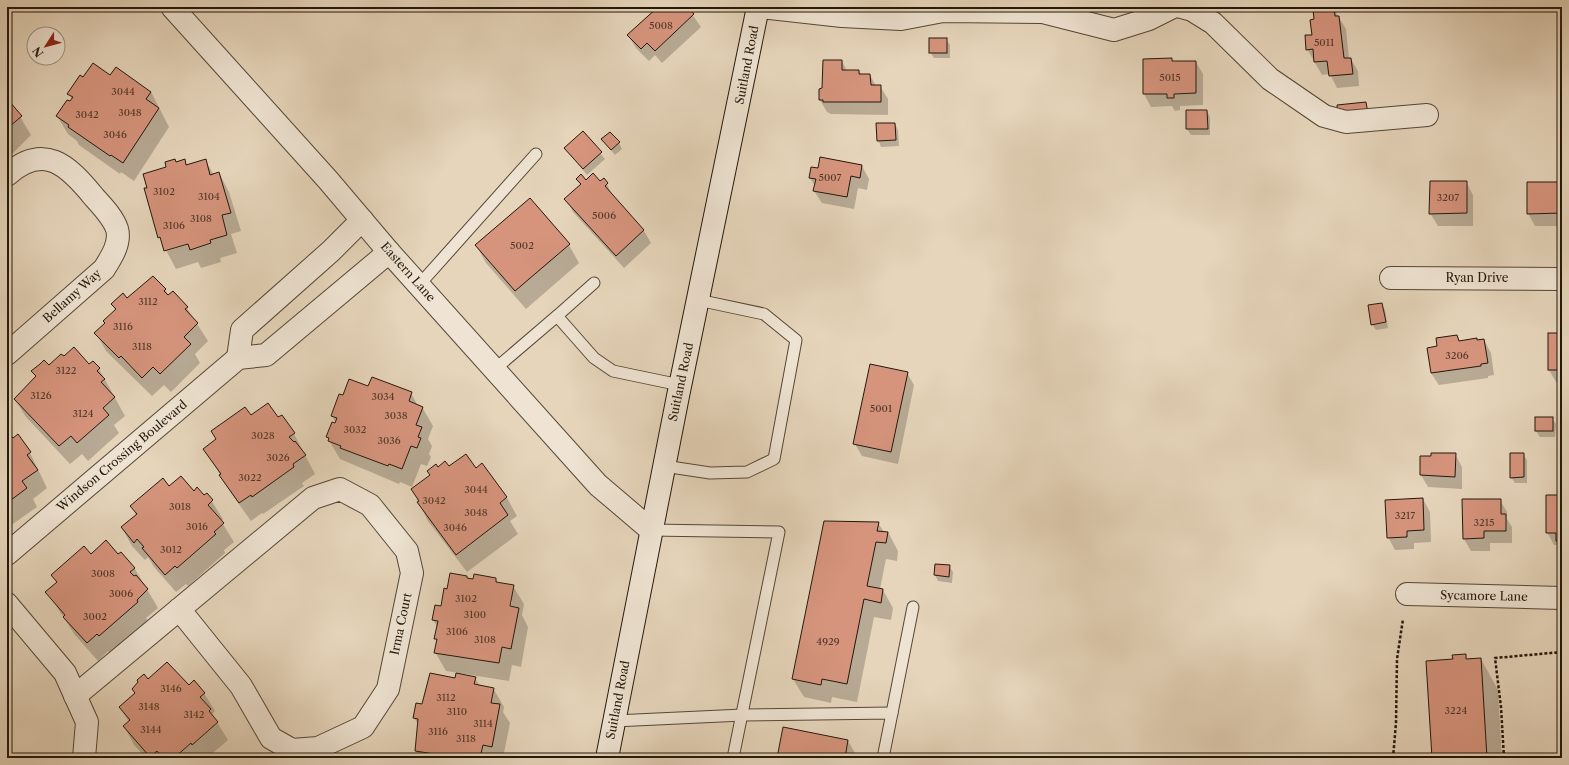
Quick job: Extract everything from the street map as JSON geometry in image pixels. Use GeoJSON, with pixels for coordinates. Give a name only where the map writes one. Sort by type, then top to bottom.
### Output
{"type":"FeatureCollection","features":[{"type":"Feature","properties":{"kind":"street","name":"Eastern Lane"},"geometry":{"type":"LineString","coordinates":[[172,7],[328,180],[389,252],[598,485],[651,530]]}},
{"type":"Feature","properties":{"kind":"street"},"geometry":{"type":"LineString","coordinates":[[760,7],[842,16],[901,19],[943,11],[1043,12],[1114,30],[1148,19],[1174,7]]}},
{"type":"Feature","properties":{"kind":"street","name":"Suitland Road"},"geometry":{"type":"LineString","coordinates":[[607,758],[680,385],[760,7]]}},
{"type":"Feature","properties":{"kind":"street"},"geometry":{"type":"LineString","coordinates":[[1181,7],[1192,10],[1213,23],[1270,79],[1324,116],[1346,122],[1427,115]]}},
{"type":"Feature","properties":{"kind":"street","name":"Bellamy Way"},"geometry":{"type":"LineString","coordinates":[[7,175],[29,160],[46,158],[62,164],[78,177],[106,211],[117,230],[115,252],[104,269],[7,354]]}},
{"type":"Feature","properties":{"kind":"street"},"geometry":{"type":"LineString","coordinates":[[362,220],[331,251],[242,330],[238,358],[266,355],[389,252]]}},
{"type":"Feature","properties":{"kind":"street","name":"Ryan Drive"},"geometry":{"type":"LineString","coordinates":[[1391,278],[1562,279]]}},
{"type":"Feature","properties":{"kind":"street","name":"Windson Crossing Boulevard"},"geometry":{"type":"LineString","coordinates":[[7,554],[238,358]]}},
{"type":"Feature","properties":{"kind":"street","name":"Irma Court"},"geometry":{"type":"LineString","coordinates":[[75,696],[179,609],[313,498],[340,489],[370,504],[407,551],[412,574],[388,689],[363,727],[318,748],[292,750],[271,738],[241,686],[179,609]]}},
{"type":"Feature","properties":{"kind":"street","name":"Sycamore Lane"},"geometry":{"type":"LineString","coordinates":[[1407,594],[1562,598]]}},
{"type":"Feature","properties":{"kind":"street"},"geometry":{"type":"LineString","coordinates":[[7,604],[65,673],[87,722],[84,758]]}},
{"type":"Feature","properties":{"kind":"lane"},"geometry":{"type":"LineString","coordinates":[[419,285],[536,154]]}},
{"type":"Feature","properties":{"kind":"lane"},"geometry":{"type":"LineString","coordinates":[[495,369],[594,283]]}},
{"type":"Feature","properties":{"kind":"lane"},"geometry":{"type":"LineString","coordinates":[[664,466],[710,473],[748,472],[774,459],[796,340],[764,314],[698,300]]}},
{"type":"Feature","properties":{"kind":"lane"},"geometry":{"type":"LineString","coordinates":[[557,316],[594,358],[613,371],[680,385]]}},
{"type":"Feature","properties":{"kind":"lane"},"geometry":{"type":"LineString","coordinates":[[651,530],[779,532],[743,715],[733,758]]}},
{"type":"Feature","properties":{"kind":"lane"},"geometry":{"type":"LineString","coordinates":[[884,758],[912,607]]}},
{"type":"Feature","properties":{"kind":"lane"},"geometry":{"type":"LineString","coordinates":[[614,721],[743,715],[892,713]]}},
{"type":"Feature","properties":{"kind":"path"},"geometry":{"type":"LineString","coordinates":[[1393,758],[1396,723],[1397,659],[1407,594]]}},
{"type":"Feature","properties":{"kind":"path"},"geometry":{"type":"LineString","coordinates":[[1504,758],[1501,707],[1495,658],[1562,652]]}},
{"type":"Feature","properties":{"kind":"building"},"geometry":{"type":"Polygon","coordinates":[[[658,7],[688,7],[694,14],[655,51],[647,43],[641,49],[627,35],[658,7]]]}},
{"type":"Feature","properties":{"kind":"building"},"geometry":{"type":"Polygon","coordinates":[[[1334,7],[1335,16],[1339,16],[1344,58],[1351,58],[1353,74],[1329,76],[1327,61],[1314,62],[1313,49],[1306,50],[1305,35],[1312,35],[1310,20],[1314,19],[1313,9],[1334,7]]]}},
{"type":"Feature","properties":{"kind":"building"},"geometry":{"type":"Polygon","coordinates":[[[929,38],[947,38],[947,53],[929,53],[929,38]]]}},
{"type":"Feature","properties":{"kind":"building"},"geometry":{"type":"Polygon","coordinates":[[[1172,58],[1172,61],[1196,61],[1196,93],[1174,94],[1174,98],[1167,98],[1167,94],[1143,94],[1143,59],[1172,58]]]}},
{"type":"Feature","properties":{"kind":"building"},"geometry":{"type":"Polygon","coordinates":[[[823,60],[842,60],[842,70],[859,70],[859,74],[870,74],[871,85],[881,85],[881,102],[823,102],[823,100],[819,100],[819,89],[822,88],[823,60]]]}},
{"type":"Feature","properties":{"kind":"building"},"geometry":{"type":"Polygon","coordinates":[[[93,63],[110,75],[116,67],[151,92],[146,99],[159,108],[123,163],[111,155],[110,156],[68,127],[69,125],[56,116],[67,100],[70,101],[73,97],[67,94],[80,75],[83,77],[93,63]]]}},
{"type":"Feature","properties":{"kind":"building"},"geometry":{"type":"Polygon","coordinates":[[[9,101],[22,116],[10,126],[12,127],[7,131],[7,102],[9,101]]]}},
{"type":"Feature","properties":{"kind":"building"},"geometry":{"type":"Polygon","coordinates":[[[1366,102],[1368,114],[1338,118],[1337,105],[1366,102]]]}},
{"type":"Feature","properties":{"kind":"building"},"geometry":{"type":"Polygon","coordinates":[[[1186,110],[1207,110],[1208,129],[1186,129],[1186,110]]]}},
{"type":"Feature","properties":{"kind":"building"},"geometry":{"type":"Polygon","coordinates":[[[876,123],[895,123],[896,140],[877,141],[876,123]]]}},
{"type":"Feature","properties":{"kind":"building"},"geometry":{"type":"Polygon","coordinates":[[[583,131],[602,152],[583,169],[564,148],[583,131]]]}},
{"type":"Feature","properties":{"kind":"building"},"geometry":{"type":"Polygon","coordinates":[[[610,132],[620,142],[611,150],[601,139],[610,132]]]}},
{"type":"Feature","properties":{"kind":"building"},"geometry":{"type":"Polygon","coordinates":[[[820,157],[862,165],[860,178],[851,176],[847,197],[813,191],[816,179],[809,178],[811,167],[818,168],[820,157]]]}},
{"type":"Feature","properties":{"kind":"building"},"geometry":{"type":"Polygon","coordinates":[[[175,159],[176,162],[185,159],[186,165],[206,159],[210,175],[219,172],[231,213],[222,215],[227,235],[210,240],[211,243],[190,250],[188,244],[164,251],[160,237],[158,238],[144,188],[147,188],[143,174],[166,167],[165,162],[175,159]]]}},
{"type":"Feature","properties":{"kind":"building"},"geometry":{"type":"Polygon","coordinates":[[[593,173],[600,181],[604,178],[608,183],[605,186],[644,230],[616,256],[564,199],[581,184],[576,179],[581,174],[586,180],[593,173]]]}},
{"type":"Feature","properties":{"kind":"building"},"geometry":{"type":"Polygon","coordinates":[[[1430,181],[1467,181],[1467,213],[1429,214],[1430,181]]]}},
{"type":"Feature","properties":{"kind":"building"},"geometry":{"type":"Polygon","coordinates":[[[1527,182],[1562,182],[1562,213],[1527,214],[1527,182]]]}},
{"type":"Feature","properties":{"kind":"building"},"geometry":{"type":"Polygon","coordinates":[[[530,198],[570,244],[515,291],[475,245],[530,198]]]}},
{"type":"Feature","properties":{"kind":"building"},"geometry":{"type":"Polygon","coordinates":[[[153,276],[166,289],[164,291],[168,295],[173,291],[188,307],[185,309],[198,323],[184,337],[191,344],[160,374],[153,367],[142,378],[121,356],[119,358],[94,333],[105,323],[103,321],[116,309],[111,304],[123,293],[127,298],[153,276]]]}},
{"type":"Feature","properties":{"kind":"building"},"geometry":{"type":"Polygon","coordinates":[[[1382,303],[1386,322],[1371,325],[1368,305],[1382,303]]]}},
{"type":"Feature","properties":{"kind":"building"},"geometry":{"type":"Polygon","coordinates":[[[1548,333],[1562,333],[1562,370],[1548,370],[1548,333]]]}},
{"type":"Feature","properties":{"kind":"building"},"geometry":{"type":"Polygon","coordinates":[[[1457,335],[1459,341],[1477,338],[1477,340],[1484,339],[1488,363],[1481,364],[1481,366],[1431,373],[1427,348],[1437,346],[1436,338],[1457,335]]]}},
{"type":"Feature","properties":{"kind":"building"},"geometry":{"type":"Polygon","coordinates":[[[74,347],[89,364],[93,361],[100,368],[97,371],[105,379],[101,382],[115,397],[103,408],[109,415],[77,443],[71,436],[59,446],[14,399],[36,376],[31,371],[44,360],[49,365],[61,354],[64,356],[74,347]]]}},
{"type":"Feature","properties":{"kind":"building"},"geometry":{"type":"Polygon","coordinates":[[[870,364],[908,372],[891,452],[853,444],[870,364]]]}},
{"type":"Feature","properties":{"kind":"building"},"geometry":{"type":"Polygon","coordinates":[[[372,377],[412,392],[409,401],[423,407],[416,425],[422,427],[418,437],[421,438],[417,448],[411,446],[402,469],[389,464],[388,466],[340,448],[341,446],[328,441],[329,438],[326,437],[332,422],[335,423],[337,418],[331,416],[339,394],[343,395],[349,379],[368,386],[372,377]]]}},
{"type":"Feature","properties":{"kind":"building"},"geometry":{"type":"Polygon","coordinates":[[[268,403],[278,417],[282,415],[295,433],[289,437],[294,442],[295,441],[306,455],[293,464],[294,467],[252,497],[251,495],[239,503],[203,449],[216,439],[211,431],[245,407],[251,415],[268,403]]]}},
{"type":"Feature","properties":{"kind":"building"},"geometry":{"type":"Polygon","coordinates":[[[1535,417],[1553,417],[1553,431],[1535,431],[1535,417]]]}},
{"type":"Feature","properties":{"kind":"building"},"geometry":{"type":"Polygon","coordinates":[[[7,427],[12,433],[10,435],[13,438],[18,434],[31,452],[27,455],[38,470],[22,481],[27,488],[7,503],[7,427]]]}},
{"type":"Feature","properties":{"kind":"building"},"geometry":{"type":"Polygon","coordinates":[[[1431,453],[1456,453],[1455,477],[1420,475],[1420,456],[1431,456],[1431,453]]]}},
{"type":"Feature","properties":{"kind":"building"},"geometry":{"type":"Polygon","coordinates":[[[1510,453],[1524,453],[1524,477],[1510,478],[1510,453]]]}},
{"type":"Feature","properties":{"kind":"building"},"geometry":{"type":"Polygon","coordinates":[[[466,454],[476,468],[482,463],[507,497],[500,503],[508,515],[456,555],[417,502],[419,501],[411,489],[430,475],[427,471],[436,464],[438,467],[445,461],[449,466],[466,454]]]}},
{"type":"Feature","properties":{"kind":"building"},"geometry":{"type":"Polygon","coordinates":[[[181,476],[194,491],[197,487],[204,495],[207,493],[213,500],[208,505],[224,523],[214,532],[216,534],[177,568],[175,566],[165,575],[142,548],[144,547],[137,539],[134,543],[121,527],[137,514],[130,506],[163,478],[169,486],[181,476]]]}},
{"type":"Feature","properties":{"kind":"building"},"geometry":{"type":"Polygon","coordinates":[[[1546,495],[1562,495],[1562,541],[1556,541],[1556,533],[1546,533],[1546,495]]]}},
{"type":"Feature","properties":{"kind":"building"},"geometry":{"type":"Polygon","coordinates":[[[1423,498],[1424,530],[1407,531],[1407,537],[1387,538],[1385,500],[1423,498]]]}},
{"type":"Feature","properties":{"kind":"building"},"geometry":{"type":"Polygon","coordinates":[[[1462,499],[1501,499],[1501,514],[1506,514],[1506,531],[1484,531],[1484,538],[1463,539],[1462,499]]]}},
{"type":"Feature","properties":{"kind":"building"},"geometry":{"type":"Polygon","coordinates":[[[824,521],[879,522],[877,531],[888,532],[886,543],[876,542],[867,586],[883,589],[881,603],[864,599],[847,684],[822,679],[821,685],[792,679],[824,521]]]}},
{"type":"Feature","properties":{"kind":"building"},"geometry":{"type":"Polygon","coordinates":[[[106,540],[118,554],[121,552],[135,568],[130,572],[134,576],[136,575],[148,589],[137,600],[138,602],[99,636],[97,634],[87,643],[63,617],[65,615],[45,592],[57,582],[51,575],[84,546],[91,554],[106,540]]]}},
{"type":"Feature","properties":{"kind":"building"},"geometry":{"type":"Polygon","coordinates":[[[935,564],[950,565],[949,577],[934,575],[935,564]]]}},
{"type":"Feature","properties":{"kind":"building"},"geometry":{"type":"Polygon","coordinates":[[[450,573],[467,576],[467,578],[473,579],[474,574],[496,578],[496,582],[514,585],[510,606],[519,608],[511,649],[502,647],[499,663],[434,653],[437,639],[434,639],[438,621],[432,620],[435,605],[441,606],[444,588],[447,589],[450,573]]]}},
{"type":"Feature","properties":{"kind":"building"},"geometry":{"type":"Polygon","coordinates":[[[1466,654],[1466,659],[1481,658],[1487,758],[1432,758],[1426,661],[1453,659],[1452,655],[1466,654]]]}},
{"type":"Feature","properties":{"kind":"building"},"geometry":{"type":"Polygon","coordinates":[[[167,662],[189,685],[194,680],[205,693],[200,697],[211,709],[209,711],[218,722],[192,745],[191,743],[174,758],[163,758],[157,751],[150,757],[123,726],[130,720],[119,707],[135,693],[132,689],[138,682],[137,680],[144,674],[148,679],[167,662]]]}},
{"type":"Feature","properties":{"kind":"building"},"geometry":{"type":"Polygon","coordinates":[[[430,673],[455,678],[456,673],[476,677],[474,684],[494,688],[491,703],[500,704],[492,747],[483,745],[480,758],[461,758],[415,751],[418,719],[413,718],[416,703],[422,704],[430,673]]]}},
{"type":"Feature","properties":{"kind":"building"},"geometry":{"type":"Polygon","coordinates":[[[783,727],[848,740],[845,758],[777,758],[783,727]]]}}]}
